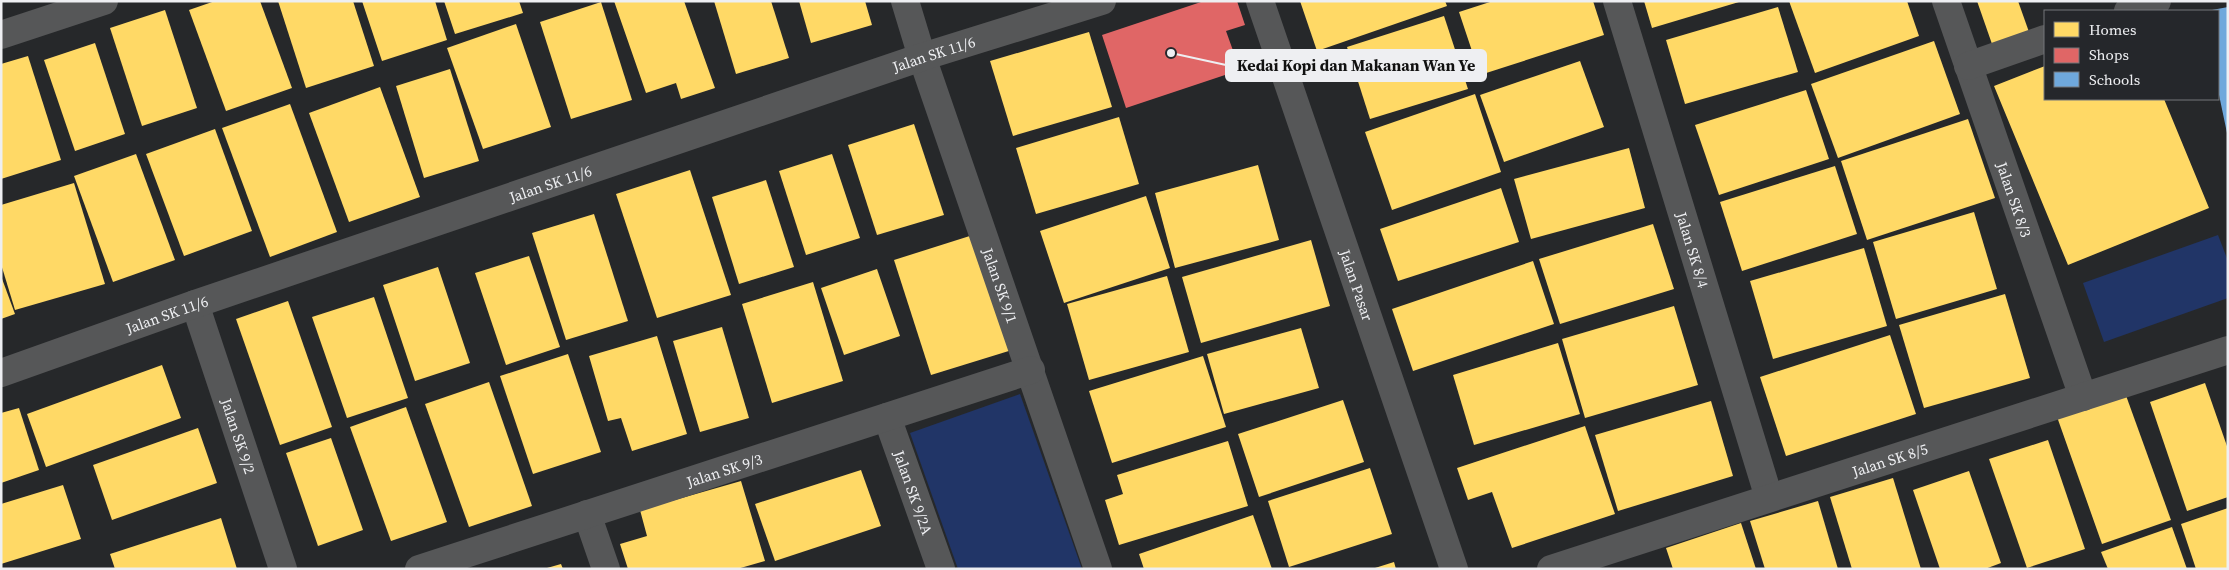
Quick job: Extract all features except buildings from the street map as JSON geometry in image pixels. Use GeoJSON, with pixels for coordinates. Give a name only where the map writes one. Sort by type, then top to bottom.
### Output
{"type":"FeatureCollection","features":[{"type":"Feature","properties":{"kind":"street"},"geometry":{"type":"LineString","coordinates":[[1,35],[67,7],[104,1]]}},
{"type":"Feature","properties":{"kind":"street","name":"Jalan SK 9/1"},"geometry":{"type":"LineString","coordinates":[[905,1],[922,57],[1098,569]]}},
{"type":"Feature","properties":{"kind":"street","name":"Jalan SK 11/6"},"geometry":{"type":"LineString","coordinates":[[1,373],[195,304],[922,57],[1102,1]]}},
{"type":"Feature","properties":{"kind":"street","name":"Jalan Pasar"},"geometry":{"type":"LineString","coordinates":[[1260,1],[1454,569]]}},
{"type":"Feature","properties":{"kind":"street","name":"Jalan SK 8/4"},"geometry":{"type":"LineString","coordinates":[[1617,1],[1769,498]]}},
{"type":"Feature","properties":{"kind":"street","name":"Jalan SK 8/3"},"geometry":{"type":"LineString","coordinates":[[1946,1],[2083,397]]}},
{"type":"Feature","properties":{"kind":"street"},"geometry":{"type":"LineString","coordinates":[[2131,10],[2157,1]]}},
{"type":"Feature","properties":{"kind":"street"},"geometry":{"type":"LineString","coordinates":[[1968,66],[2044,39]]}},
{"type":"Feature","properties":{"kind":"street","name":"Jalan SK 9/2"},"geometry":{"type":"LineString","coordinates":[[195,304],[283,569]]}},
{"type":"Feature","properties":{"kind":"street","name":"Jalan SK 8/5"},"geometry":{"type":"LineString","coordinates":[[1551,569],[2228,350]]}},
{"type":"Feature","properties":{"kind":"street","name":"Jalan SK 9/3"},"geometry":{"type":"LineString","coordinates":[[419,569],[1031,370]]}},
{"type":"Feature","properties":{"kind":"street","name":"Jalan SK 9/2A"},"geometry":{"type":"LineString","coordinates":[[886,416],[941,569]]}},
{"type":"Feature","properties":{"kind":"street"},"geometry":{"type":"LineString","coordinates":[[587,514],[606,569]]}},
{"type":"Feature","properties":{"kind":"shaded area"},"geometry":{"type":"Polygon","coordinates":[[[2218,235],[2228,261],[2228,298],[2104,342],[2083,283],[2218,235]]]}},
{"type":"Feature","properties":{"kind":"shaded area"},"geometry":{"type":"Polygon","coordinates":[[[1020,394],[1082,569],[958,569],[910,433],[1020,394]]]}},
{"type":"Feature","properties":{"kind":"place","name":"Kedai Kopi dan Makanan Wan Ye"},"geometry":{"type":"Point","coordinates":[1171,53]}}]}
